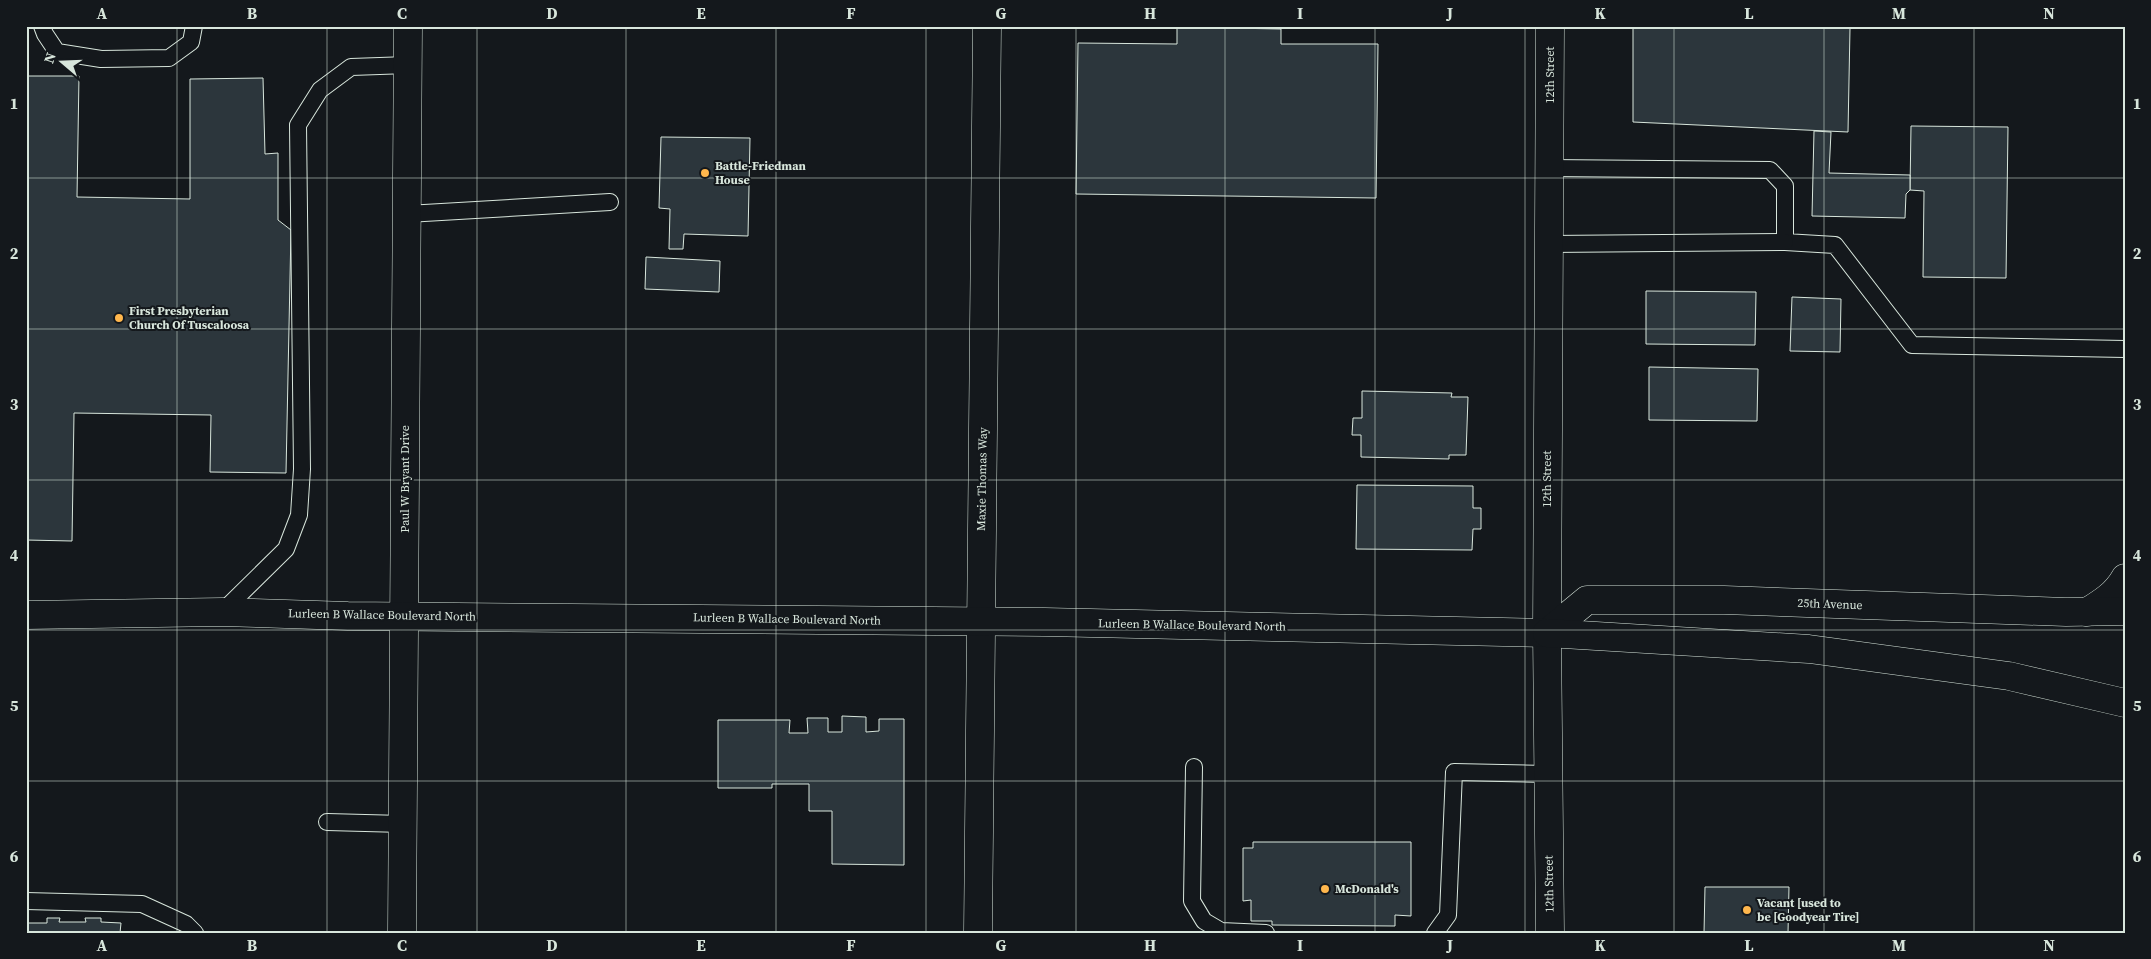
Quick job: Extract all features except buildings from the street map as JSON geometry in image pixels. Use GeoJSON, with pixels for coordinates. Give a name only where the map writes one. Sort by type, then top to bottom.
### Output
{"type":"FeatureCollection","features":[{"type":"Feature","properties":{"kind":"main road","name":"Paul W Bryant Drive"},"geometry":{"type":"LineString","coordinates":[[402,933],[408,26]]}},
{"type":"Feature","properties":{"kind":"main road","name":"Maxie Thomas Way"},"geometry":{"type":"LineString","coordinates":[[978,933],[987,26]]}},
{"type":"Feature","properties":{"kind":"main road","name":"12th Street"},"geometry":{"type":"LineString","coordinates":[[1550,26],[1547,633],[1550,933]]}},
{"type":"Feature","properties":{"kind":"main road"},"geometry":{"type":"LineString","coordinates":[[2087,612],[2118,590],[2125,578]]}},
{"type":"Feature","properties":{"kind":"main road","name":"25th Avenue"},"geometry":{"type":"LineString","coordinates":[[1547,633],[1587,600],[1724,600],[2087,612],[2125,611]]}},
{"type":"Feature","properties":{"kind":"main road","name":"Lurleen B Wallace Boulevard North"},"geometry":{"type":"LineString","coordinates":[[26,615],[222,612],[405,616],[981,621],[1547,633],[1810,649],[2009,676],[2125,703]]}},
{"type":"Feature","properties":{"kind":"lane"},"geometry":{"type":"LineString","coordinates":[[42,26],[44,34],[57,52],[101,59],[169,58],[191,42],[194,26]]}},
{"type":"Feature","properties":{"kind":"lane"},"geometry":{"type":"LineString","coordinates":[[222,612],[286,549],[299,515],[302,469],[298,126],[320,90],[351,68],[408,65]]}},
{"type":"Feature","properties":{"kind":"lane"},"geometry":{"type":"LineString","coordinates":[[1549,168],[1770,170],[1785,186],[1785,242]]}},
{"type":"Feature","properties":{"kind":"lane"},"geometry":{"type":"LineString","coordinates":[[407,214],[610,202]]}},
{"type":"Feature","properties":{"kind":"lane"},"geometry":{"type":"LineString","coordinates":[[1549,244],[1785,242],[1835,245],[1912,345],[2125,349]]}},
{"type":"Feature","properties":{"kind":"lane"},"geometry":{"type":"LineString","coordinates":[[1194,767],[1192,901],[1204,921],[1221,931],[1266,933]]}},
{"type":"Feature","properties":{"kind":"lane"},"geometry":{"type":"LineString","coordinates":[[1435,933],[1448,915],[1454,772],[1548,774]]}},
{"type":"Feature","properties":{"kind":"lane"},"geometry":{"type":"LineString","coordinates":[[327,822],[403,824]]}},
{"type":"Feature","properties":{"kind":"lane"},"geometry":{"type":"LineString","coordinates":[[26,901],[138,904],[186,924],[195,933]]}},
{"type":"Feature","properties":{"kind":"lane"},"geometry":{"type":"LineString","coordinates":[[138,904],[171,926],[173,933]]}},
{"type":"Feature","properties":{"kind":"place","name":"Battle-Friedman House"},"geometry":{"type":"Point","coordinates":[705,173]}},
{"type":"Feature","properties":{"kind":"place","name":"First Presbyterian Church Of Tuscaloosa"},"geometry":{"type":"Point","coordinates":[119,318]}},
{"type":"Feature","properties":{"kind":"place","name":"McDonald's"},"geometry":{"type":"Point","coordinates":[1325,889]}},
{"type":"Feature","properties":{"kind":"place","name":"Vacant [used to be [Goodyear Tire]"},"geometry":{"type":"Point","coordinates":[1747,910]}}]}
